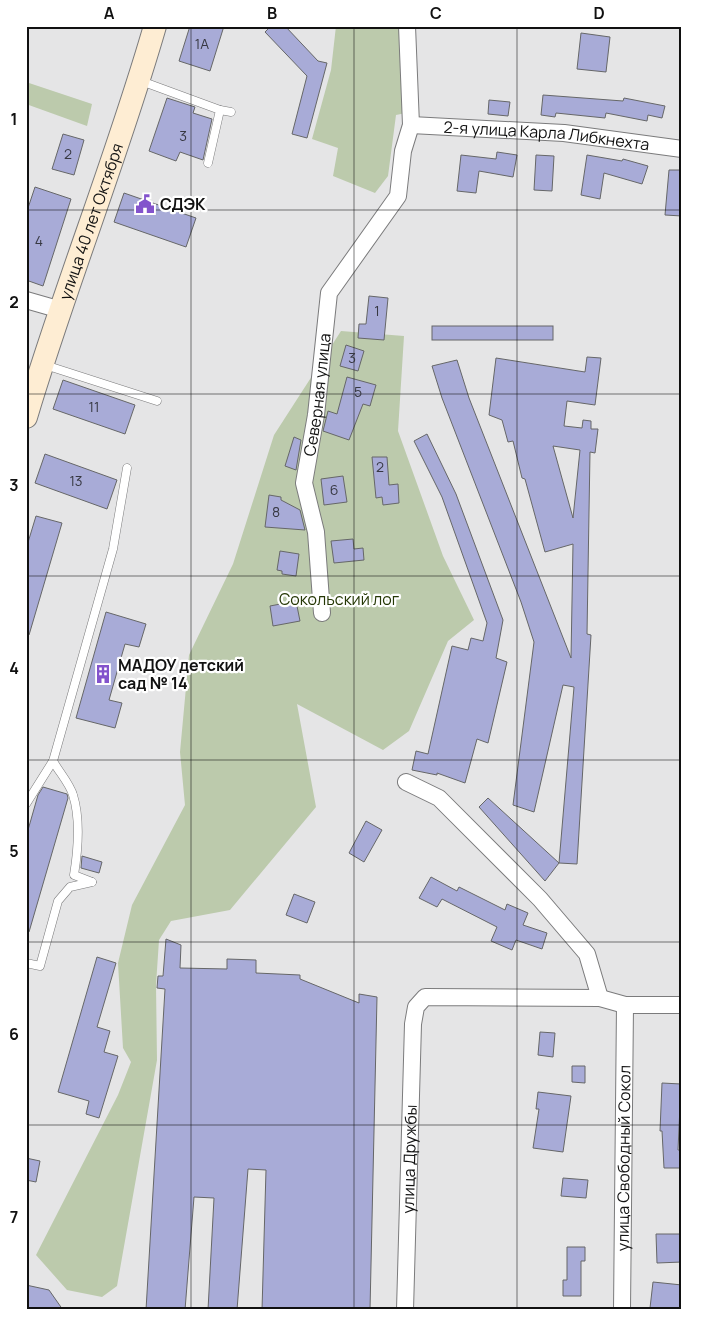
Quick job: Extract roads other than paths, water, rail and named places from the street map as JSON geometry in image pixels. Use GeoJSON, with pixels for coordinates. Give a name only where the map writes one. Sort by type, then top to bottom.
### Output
{"type":"FeatureCollection","features":[{"type":"Feature","properties":{"kind":"street","name":"улица 40 лет Октября"},"geometry":{"type":"LineString","coordinates":[[26,417],[139,81],[155,26]]}},
{"type":"Feature","properties":{"kind":"street"},"geometry":{"type":"LineString","coordinates":[[407,26],[411,125]]}},
{"type":"Feature","properties":{"kind":"street","name":"2-я улица Карла Либкнехта"},"geometry":{"type":"LineString","coordinates":[[411,125],[564,133],[682,149]]}},
{"type":"Feature","properties":{"kind":"street","name":"Северная улица"},"geometry":{"type":"LineString","coordinates":[[322,613],[316,532],[304,483],[316,415],[329,293],[398,196],[403,151],[411,125]]}},
{"type":"Feature","properties":{"kind":"street"},"geometry":{"type":"LineString","coordinates":[[26,300],[61,310]]}},
{"type":"Feature","properties":{"kind":"street"},"geometry":{"type":"LineString","coordinates":[[406,782],[438,798],[540,899],[587,954],[600,998],[625,1005],[682,1005]]}},
{"type":"Feature","properties":{"kind":"street","name":"улица Дружбы"},"geometry":{"type":"LineString","coordinates":[[405,1310],[413,1024],[416,1008],[426,997],[600,998]]}},
{"type":"Feature","properties":{"kind":"street","name":"улица Свободный Сокол"},"geometry":{"type":"LineString","coordinates":[[622,1310],[625,1005]]}},
{"type":"Feature","properties":{"kind":"lane"},"geometry":{"type":"LineString","coordinates":[[139,81],[220,110],[231,112]]}},
{"type":"Feature","properties":{"kind":"lane"},"geometry":{"type":"LineString","coordinates":[[208,163],[220,110]]}},
{"type":"Feature","properties":{"kind":"lane"},"geometry":{"type":"LineString","coordinates":[[43,365],[157,401]]}},
{"type":"Feature","properties":{"kind":"lane"},"geometry":{"type":"LineString","coordinates":[[26,804],[52,761],[112,549],[127,468]]}},
{"type":"Feature","properties":{"kind":"lane"},"geometry":{"type":"LineString","coordinates":[[26,963],[40,966],[58,901],[70,887],[92,882],[74,874],[77,844],[73,794],[52,761]]}},
{"type":"Feature","properties":{"kind":"place","name":"СДЭК"},"geometry":{"type":"Point","coordinates":[145,204]}},
{"type":"Feature","properties":{"kind":"place","name":"МАДОУ детский сад № 14"},"geometry":{"type":"Point","coordinates":[103,674]}},
{"type":"Feature","properties":{"kind":"park label","name":"Сокольский лог"},"geometry":{"type":"Point","coordinates":[339,599]}}]}
